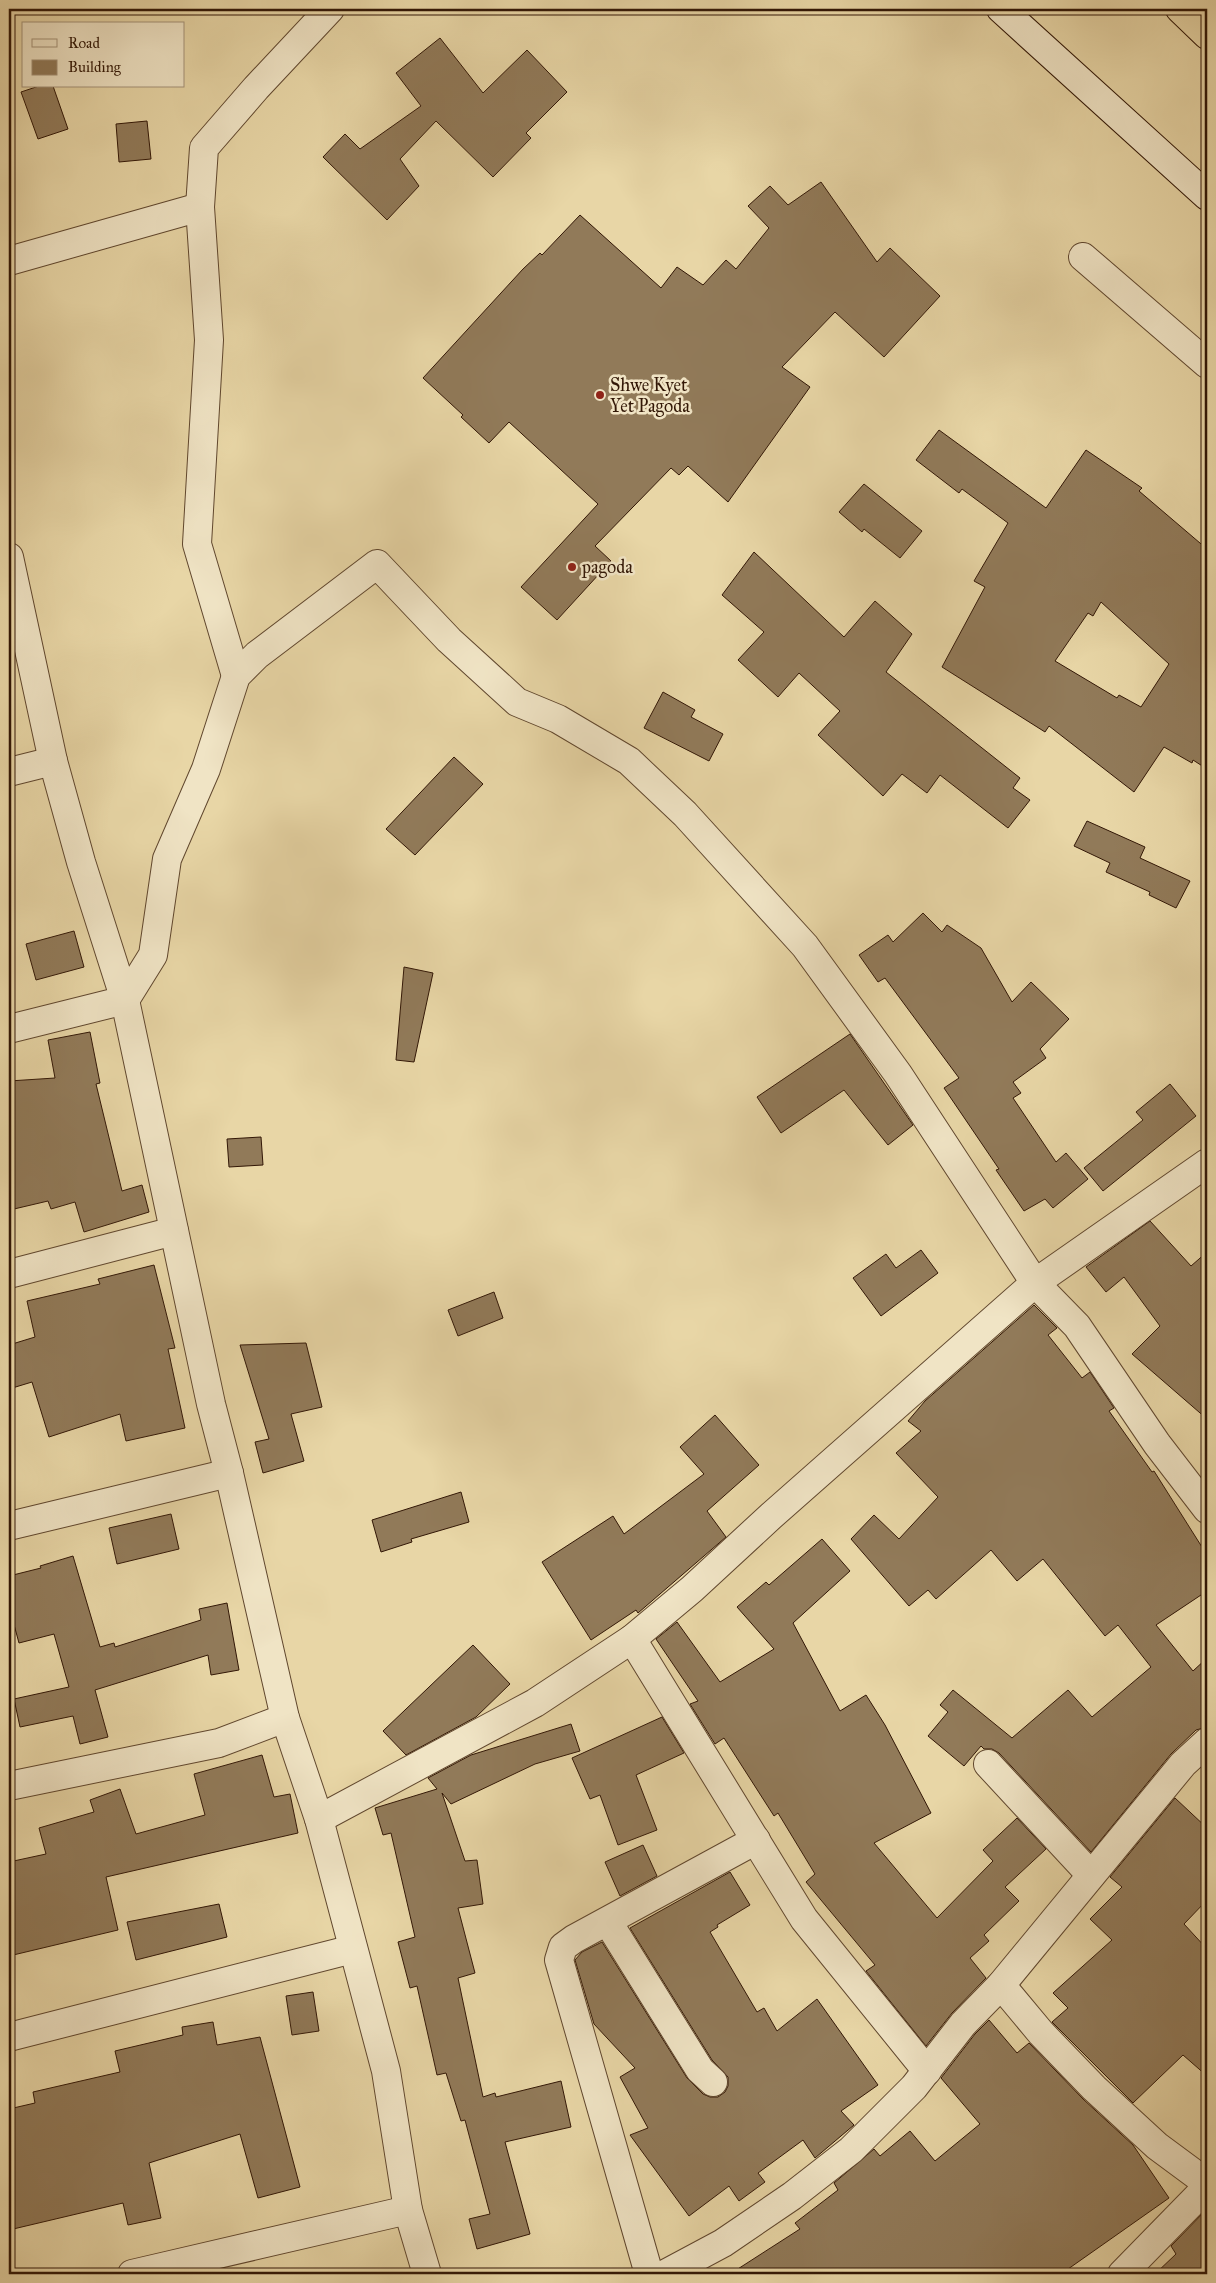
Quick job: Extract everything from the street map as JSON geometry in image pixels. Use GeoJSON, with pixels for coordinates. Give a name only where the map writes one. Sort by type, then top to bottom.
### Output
{"type":"FeatureCollection","features":[{"type":"Feature","properties":{"kind":"highway"},"geometry":{"type":"LineString","coordinates":[[1180,9],[1207,35]]}},
{"type":"Feature","properties":{"kind":"street"},"geometry":{"type":"LineString","coordinates":[[236,676],[197,544],[209,340],[200,207],[204,148],[256,88],[330,9]]}},
{"type":"Feature","properties":{"kind":"street"},"geometry":{"type":"LineString","coordinates":[[1001,9],[1207,196]]}},
{"type":"Feature","properties":{"kind":"street"},"geometry":{"type":"LineString","coordinates":[[9,261],[200,207]]}},
{"type":"Feature","properties":{"kind":"street"},"geometry":{"type":"LineString","coordinates":[[1084,257],[1207,364]]}},
{"type":"Feature","properties":{"kind":"street"},"geometry":{"type":"LineString","coordinates":[[9,557],[53,761],[81,862],[125,1000],[211,1404],[229,1473],[285,1718],[319,1819],[386,2072],[408,2210],[427,2274]]}},
{"type":"Feature","properties":{"kind":"street"},"geometry":{"type":"LineString","coordinates":[[9,1029],[125,1000],[153,955],[167,859],[206,769],[236,676],[258,654],[377,564],[449,640],[517,702],[558,719],[628,761],[685,814],[805,946],[898,1074],[1035,1283],[1077,1326],[1156,1444],[1207,1509]]}},
{"type":"Feature","properties":{"kind":"street"},"geometry":{"type":"LineString","coordinates":[[9,772],[53,761]]}},
{"type":"Feature","properties":{"kind":"street"},"geometry":{"type":"LineString","coordinates":[[319,1819],[535,1703],[632,1639],[692,1589],[786,1503],[1035,1283],[1207,1163]]}},
{"type":"Feature","properties":{"kind":"street"},"geometry":{"type":"LineString","coordinates":[[9,1274],[174,1231]]}},
{"type":"Feature","properties":{"kind":"street"},"geometry":{"type":"LineString","coordinates":[[9,1526],[229,1473]]}},
{"type":"Feature","properties":{"kind":"street"},"geometry":{"type":"LineString","coordinates":[[632,1639],[804,1918],[926,2071]]}},
{"type":"Feature","properties":{"kind":"street"},"geometry":{"type":"LineString","coordinates":[[9,1786],[219,1743],[285,1718]]}},
{"type":"Feature","properties":{"kind":"street"},"geometry":{"type":"LineString","coordinates":[[665,2274],[723,2244],[792,2196],[844,2156],[914,2087],[963,2024],[1001,1985],[1183,1764],[1207,1742]]}},
{"type":"Feature","properties":{"kind":"street"},"geometry":{"type":"LineString","coordinates":[[988,1764],[1091,1875]]}},
{"type":"Feature","properties":{"kind":"street"},"geometry":{"type":"LineString","coordinates":[[649,2274],[559,1960],[562,1947],[756,1840]]}},
{"type":"Feature","properties":{"kind":"street"},"geometry":{"type":"LineString","coordinates":[[608,1922],[700,2070],[713,2082]]}},
{"type":"Feature","properties":{"kind":"street"},"geometry":{"type":"LineString","coordinates":[[9,2037],[352,1949]]}},
{"type":"Feature","properties":{"kind":"street"},"geometry":{"type":"LineString","coordinates":[[1001,1985],[1041,2033],[1094,2088],[1157,2146],[1207,2183]]}},
{"type":"Feature","properties":{"kind":"street"},"geometry":{"type":"LineString","coordinates":[[1122,2274],[1207,2187]]}},
{"type":"Feature","properties":{"kind":"street"},"geometry":{"type":"LineString","coordinates":[[132,2274],[408,2210]]}},
{"type":"Feature","properties":{"kind":"building"},"geometry":{"type":"Polygon","coordinates":[[[440,38],[483,93],[527,50],[567,92],[526,133],[531,138],[493,177],[436,121],[400,159],[419,186],[387,220],[323,157],[345,134],[360,149],[421,106],[396,73],[440,38]]]}},
{"type":"Feature","properties":{"kind":"building"},"geometry":{"type":"Polygon","coordinates":[[[33,88],[54,88],[68,129],[38,139],[21,92],[33,88]]]}},
{"type":"Feature","properties":{"kind":"building"},"geometry":{"type":"Polygon","coordinates":[[[147,121],[151,159],[119,162],[116,124],[147,121]]]}},
{"type":"Feature","properties":{"kind":"building"},"geometry":{"type":"Polygon","coordinates":[[[821,182],[877,262],[890,248],[940,296],[884,357],[835,312],[782,367],[810,387],[728,502],[688,466],[679,475],[671,468],[595,546],[611,561],[557,620],[521,587],[598,504],[509,422],[489,443],[461,417],[463,415],[423,378],[523,269],[540,253],[542,255],[580,215],[661,288],[677,267],[703,285],[726,260],[736,269],[769,228],[748,206],[770,186],[788,205],[821,182]]]}},
{"type":"Feature","properties":{"kind":"building"},"geometry":{"type":"Polygon","coordinates":[[[939,430],[1046,508],[1086,450],[1142,488],[1139,491],[1207,549],[1207,769],[1193,760],[1192,763],[1164,747],[1134,792],[1049,726],[1045,732],[942,667],[985,587],[974,581],[1008,523],[962,489],[959,493],[916,460],[939,430]],[[1101,602],[1093,616],[1088,613],[1055,661],[1117,698],[1119,695],[1141,707],[1169,664],[1101,602]]]}},
{"type":"Feature","properties":{"kind":"building"},"geometry":{"type":"Polygon","coordinates":[[[864,484],[922,531],[900,558],[864,529],[862,532],[839,512],[864,484]]]}},
{"type":"Feature","properties":{"kind":"building"},"geometry":{"type":"Polygon","coordinates":[[[754,552],[844,637],[875,601],[912,634],[886,672],[1020,778],[1013,788],[1030,800],[1008,828],[940,775],[927,793],[902,774],[883,796],[818,735],[840,711],[799,673],[778,697],[738,660],[764,632],[722,595],[754,552]]]}},
{"type":"Feature","properties":{"kind":"building"},"geometry":{"type":"Polygon","coordinates":[[[663,692],[695,710],[691,717],[723,734],[709,761],[644,728],[663,692]]]}},
{"type":"Feature","properties":{"kind":"building"},"geometry":{"type":"Polygon","coordinates":[[[454,757],[483,784],[415,855],[386,829],[454,757]]]}},
{"type":"Feature","properties":{"kind":"building"},"geometry":{"type":"Polygon","coordinates":[[[1087,821],[1145,847],[1140,858],[1190,881],[1176,908],[1149,895],[1150,892],[1106,872],[1110,863],[1074,846],[1087,821]]]}},
{"type":"Feature","properties":{"kind":"building"},"geometry":{"type":"Polygon","coordinates":[[[923,913],[942,932],[947,925],[981,948],[1012,1002],[1031,982],[1069,1019],[1040,1049],[1046,1058],[1013,1082],[1021,1093],[1013,1098],[1056,1162],[1066,1153],[1088,1179],[1053,1208],[1045,1199],[1024,1211],[996,1170],[999,1169],[944,1088],[959,1078],[885,978],[878,982],[859,955],[888,935],[893,942],[923,913]]]}},
{"type":"Feature","properties":{"kind":"building"},"geometry":{"type":"Polygon","coordinates":[[[74,931],[84,967],[36,980],[26,944],[74,931]]]}},
{"type":"Feature","properties":{"kind":"building"},"geometry":{"type":"Polygon","coordinates":[[[404,967],[433,973],[414,1062],[396,1060],[404,967]]]}},
{"type":"Feature","properties":{"kind":"building"},"geometry":{"type":"Polygon","coordinates":[[[90,1032],[100,1083],[96,1084],[122,1191],[142,1185],[149,1212],[84,1232],[75,1202],[51,1209],[48,1201],[14,1209],[9,1188],[9,1081],[55,1078],[48,1040],[90,1032]]]}},
{"type":"Feature","properties":{"kind":"building"},"geometry":{"type":"Polygon","coordinates":[[[850,1034],[913,1125],[888,1145],[844,1090],[781,1133],[757,1097],[850,1034]]]}},
{"type":"Feature","properties":{"kind":"building"},"geometry":{"type":"Polygon","coordinates":[[[1170,1084],[1196,1116],[1103,1191],[1084,1168],[1143,1120],[1136,1112],[1170,1084]]]}},
{"type":"Feature","properties":{"kind":"building"},"geometry":{"type":"Polygon","coordinates":[[[261,1137],[263,1165],[229,1167],[227,1139],[261,1137]]]}},
{"type":"Feature","properties":{"kind":"building"},"geometry":{"type":"Polygon","coordinates":[[[1150,1221],[1191,1266],[1207,1252],[1207,1419],[1132,1354],[1160,1326],[1124,1277],[1106,1292],[1086,1267],[1150,1221]]]}},
{"type":"Feature","properties":{"kind":"building"},"geometry":{"type":"Polygon","coordinates":[[[921,1250],[938,1273],[881,1316],[853,1278],[886,1254],[896,1268],[921,1250]]]}},
{"type":"Feature","properties":{"kind":"building"},"geometry":{"type":"Polygon","coordinates":[[[154,1265],[175,1348],[168,1349],[185,1428],[126,1441],[120,1414],[49,1437],[32,1382],[9,1389],[9,1345],[35,1337],[27,1301],[100,1284],[98,1279],[154,1265]]]}},
{"type":"Feature","properties":{"kind":"building"},"geometry":{"type":"Polygon","coordinates":[[[494,1292],[503,1318],[458,1336],[448,1310],[494,1292]]]}},
{"type":"Feature","properties":{"kind":"building"},"geometry":{"type":"Polygon","coordinates":[[[1034,1305],[1057,1328],[1048,1335],[1082,1378],[1090,1372],[1114,1408],[1109,1411],[1152,1472],[1154,1471],[1207,1555],[1207,1591],[1156,1625],[1193,1671],[1207,1658],[1207,1727],[1196,1730],[1171,1754],[1091,1852],[999,1753],[992,1749],[984,1749],[981,1746],[964,1766],[928,1736],[948,1712],[940,1705],[953,1690],[1012,1738],[1068,1690],[1092,1717],[1151,1667],[1118,1625],[1105,1636],[1043,1559],[1017,1581],[991,1550],[936,1599],[928,1590],[909,1606],[851,1539],[874,1515],[899,1539],[938,1497],[896,1453],[921,1431],[908,1421],[925,1401],[1034,1305]]]}},
{"type":"Feature","properties":{"kind":"building"},"geometry":{"type":"Polygon","coordinates":[[[306,1343],[322,1407],[291,1414],[304,1461],[263,1473],[255,1442],[269,1439],[240,1345],[306,1343]]]}},
{"type":"Feature","properties":{"kind":"building"},"geometry":{"type":"Polygon","coordinates":[[[715,1415],[759,1465],[707,1511],[726,1537],[638,1613],[636,1610],[591,1640],[542,1562],[613,1516],[624,1534],[704,1474],[680,1447],[715,1415]]]}},
{"type":"Feature","properties":{"kind":"building"},"geometry":{"type":"Polygon","coordinates":[[[461,1492],[469,1522],[411,1539],[412,1542],[381,1552],[372,1520],[461,1492]]]}},
{"type":"Feature","properties":{"kind":"building"},"geometry":{"type":"Polygon","coordinates":[[[171,1514],[179,1549],[117,1564],[109,1528],[171,1514]]]}},
{"type":"Feature","properties":{"kind":"building"},"geometry":{"type":"Polygon","coordinates":[[[822,1539],[850,1571],[793,1623],[840,1711],[866,1695],[885,1725],[931,1813],[874,1843],[937,1918],[993,1861],[983,1850],[1017,1818],[1046,1849],[1005,1887],[1019,1901],[984,1935],[989,1941],[970,1958],[986,1978],[952,2013],[926,2046],[866,1971],[875,1965],[806,1882],[815,1874],[778,1813],[774,1816],[724,1738],[715,1744],[690,1704],[698,1701],[656,1639],[677,1622],[720,1682],[774,1649],[737,1607],[766,1582],[769,1585],[822,1539]]]}},
{"type":"Feature","properties":{"kind":"building"},"geometry":{"type":"Polygon","coordinates":[[[73,1556],[100,1647],[114,1643],[115,1647],[201,1620],[199,1609],[227,1603],[239,1670],[211,1675],[208,1655],[95,1690],[108,1737],[80,1744],[73,1716],[20,1727],[14,1699],[69,1687],[54,1634],[19,1643],[13,1621],[9,1622],[9,1576],[41,1568],[40,1566],[73,1556]]]}},
{"type":"Feature","properties":{"kind":"building"},"geometry":{"type":"Polygon","coordinates":[[[473,1645],[510,1684],[476,1717],[406,1755],[383,1731],[473,1645]]]}},
{"type":"Feature","properties":{"kind":"building"},"geometry":{"type":"Polygon","coordinates":[[[662,1717],[684,1753],[636,1775],[657,1830],[618,1845],[600,1795],[590,1799],[572,1758],[662,1717]]]}},
{"type":"Feature","properties":{"kind":"building"},"geometry":{"type":"Polygon","coordinates":[[[571,1724],[580,1751],[535,1764],[451,1804],[442,1793],[465,1861],[477,1860],[483,1904],[458,1908],[475,1973],[458,1978],[483,2097],[495,2093],[496,2097],[561,2081],[571,2127],[505,2142],[530,2234],[477,2249],[469,2219],[490,2214],[465,2120],[461,2121],[446,2073],[437,2075],[417,1986],[410,1988],[398,1942],[415,1937],[391,1833],[383,1835],[375,1808],[437,1789],[428,1778],[471,1755],[571,1724]]]}},
{"type":"Feature","properties":{"kind":"building"},"geometry":{"type":"Polygon","coordinates":[[[262,1755],[274,1797],[290,1794],[298,1833],[106,1877],[118,1930],[9,1956],[9,1862],[46,1854],[39,1828],[94,1812],[90,1800],[120,1789],[136,1834],[205,1815],[194,1774],[262,1755]]]}},
{"type":"Feature","properties":{"kind":"building"},"geometry":{"type":"Polygon","coordinates":[[[1175,1798],[1207,1828],[1207,1900],[1184,1924],[1207,1949],[1207,2076],[1183,2055],[1133,2103],[1052,2022],[1068,2008],[1053,1993],[1112,1940],[1090,1919],[1122,1887],[1110,1877],[1175,1798]]]}},
{"type":"Feature","properties":{"kind":"building"},"geometry":{"type":"Polygon","coordinates":[[[643,1845],[657,1876],[620,1896],[605,1862],[643,1845]]]}},
{"type":"Feature","properties":{"kind":"building"},"geometry":{"type":"Polygon","coordinates":[[[730,1872],[750,1905],[717,1925],[718,1927],[710,1932],[757,2012],[764,2008],[777,2031],[817,1999],[878,2085],[841,2111],[854,2125],[815,2158],[803,2140],[758,2173],[765,2182],[739,2201],[729,2186],[689,2216],[630,2135],[648,2128],[620,2077],[635,2068],[594,2024],[575,1960],[582,1952],[602,1942],[687,2078],[703,2094],[710,2097],[718,2097],[725,2092],[728,2086],[728,2077],[712,2060],[630,1928],[730,1872]]]}},
{"type":"Feature","properties":{"kind":"building"},"geometry":{"type":"Polygon","coordinates":[[[219,1904],[227,1937],[136,1960],[127,1922],[219,1904]]]}},
{"type":"Feature","properties":{"kind":"building"},"geometry":{"type":"Polygon","coordinates":[[[313,1992],[319,2031],[292,2035],[286,1996],[313,1992]]]}},
{"type":"Feature","properties":{"kind":"building"},"geometry":{"type":"Polygon","coordinates":[[[989,2020],[1017,2053],[1029,2043],[1083,2099],[1133,2145],[1169,2198],[1061,2274],[730,2274],[800,2229],[795,2223],[838,2190],[834,2183],[874,2149],[880,2156],[910,2131],[935,2161],[980,2124],[941,2078],[975,2034],[989,2020]]]}},
{"type":"Feature","properties":{"kind":"building"},"geometry":{"type":"Polygon","coordinates":[[[213,2022],[217,2045],[260,2037],[300,2187],[258,2198],[240,2134],[149,2163],[161,2218],[128,2225],[123,2203],[9,2230],[9,2109],[35,2103],[33,2092],[120,2072],[115,2051],[183,2035],[182,2027],[213,2022]]]}},
{"type":"Feature","properties":{"kind":"building"},"geometry":{"type":"Polygon","coordinates":[[[1207,2209],[1207,2274],[1155,2274],[1176,2254],[1171,2246],[1207,2209]]]}},
{"type":"Feature","properties":{"kind":"place","name":"Shwe Kyet Yet Pagoda"},"geometry":{"type":"Point","coordinates":[600,395]}},
{"type":"Feature","properties":{"kind":"place","name":"pagoda"},"geometry":{"type":"Point","coordinates":[572,567]}}]}
